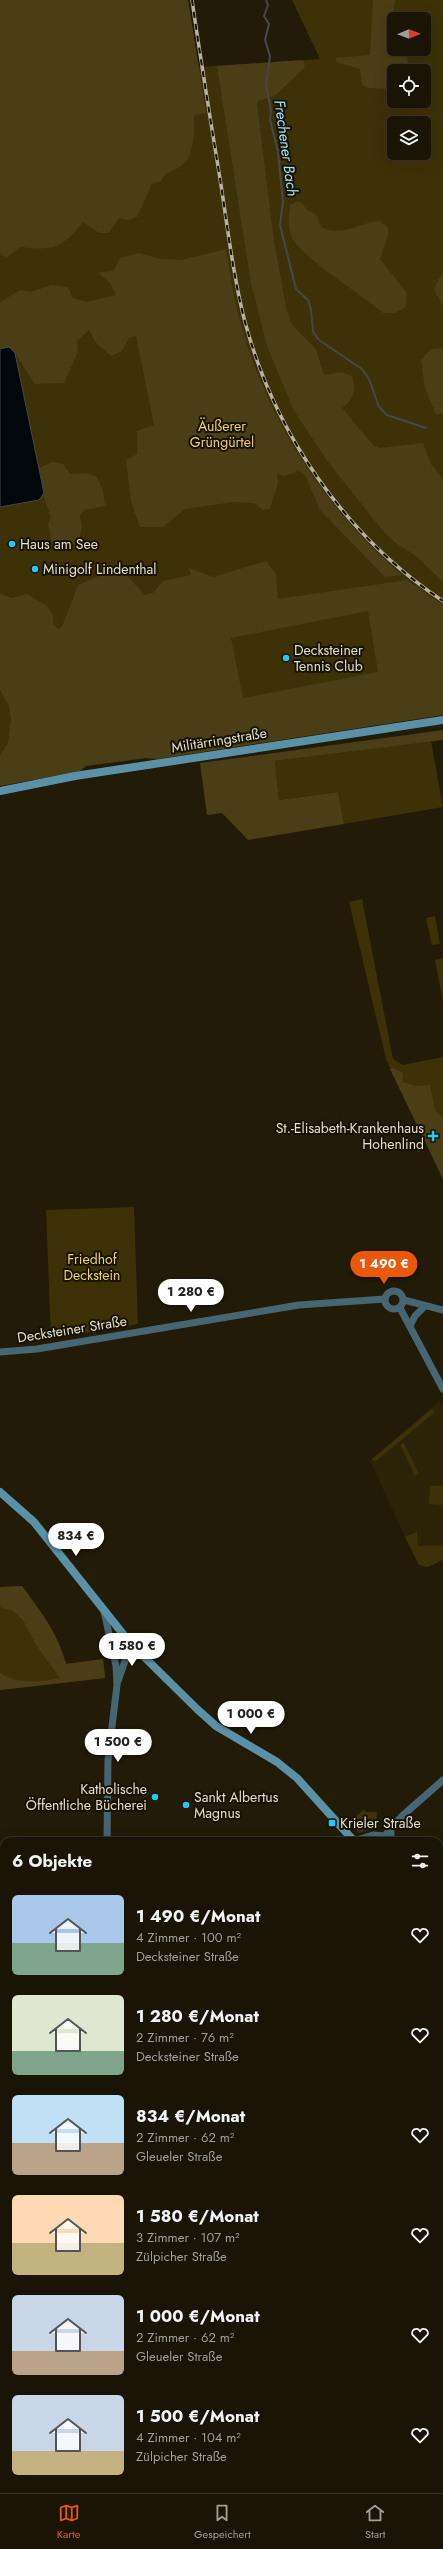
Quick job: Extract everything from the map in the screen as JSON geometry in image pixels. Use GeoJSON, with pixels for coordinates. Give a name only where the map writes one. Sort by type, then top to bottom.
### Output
{"type":"FeatureCollection","features":[{"type":"Feature","properties":{"kind":"main road","name":"Militärringstraße"},"geometry":{"type":"LineString","coordinates":[[0,790],[75,776],[443,720]]}},
{"type":"Feature","properties":{"kind":"main road"},"geometry":{"type":"LineString","coordinates":[[0,1492],[34,1522],[131,1644],[216,1726],[277,1762],[297,1778],[350,1837]]}},
{"type":"Feature","properties":{"kind":"street"},"geometry":{"type":"LineString","coordinates":[[400,1308],[390,1308],[385,1299],[389,1293],[395,1291],[401,1293],[404,1300],[424,1307],[443,1310]]}},
{"type":"Feature","properties":{"kind":"street","name":"Decksteiner Straße"},"geometry":{"type":"LineString","coordinates":[[0,1352],[37,1349],[299,1305],[385,1299]]}},
{"type":"Feature","properties":{"kind":"street"},"geometry":{"type":"LineString","coordinates":[[400,1308],[404,1300]]}},
{"type":"Feature","properties":{"kind":"street"},"geometry":{"type":"LineString","coordinates":[[410,1326],[415,1316],[424,1307]]}},
{"type":"Feature","properties":{"kind":"street"},"geometry":{"type":"LineString","coordinates":[[400,1308],[443,1389]]}},
{"type":"Feature","properties":{"kind":"street"},"geometry":{"type":"LineString","coordinates":[[104,1611],[116,1666],[117,1685],[108,1760],[107,1837]]}},
{"type":"Feature","properties":{"kind":"street"},"geometry":{"type":"LineString","coordinates":[[117,1685],[131,1644]]}},
{"type":"Feature","properties":{"kind":"street"},"geometry":{"type":"LineString","coordinates":[[387,1837],[391,1829],[401,1817],[443,1780]]}},
{"type":"Feature","properties":{"kind":"street"},"geometry":{"type":"LineString","coordinates":[[367,1837],[373,1835],[380,1837]]}},
{"type":"Feature","properties":{"kind":"shaded area"},"geometry":{"type":"Polygon","coordinates":[[[9,347],[15,353],[44,493],[39,500],[0,507],[0,349],[9,347]]]}},
{"type":"Feature","properties":{"kind":"shaded area"},"geometry":{"type":"Polygon","coordinates":[[[440,1400],[443,1406],[443,1560],[425,1568],[417,1562],[370,1461],[440,1400]]]}},
{"type":"Feature","properties":{"kind":"green space","name":"Äußerer Grüngürtel"},"geometry":{"type":"Polygon","coordinates":[[[0,0],[188,0],[199,67],[320,59],[292,0],[443,0],[443,715],[157,759],[146,758],[86,766],[80,771],[0,786],[0,0]]]}},
{"type":"Feature","properties":{"kind":"green space"},"geometry":{"type":"Polygon","coordinates":[[[0,0],[188,0],[206,113],[194,115],[193,143],[186,162],[167,173],[161,181],[152,184],[137,217],[128,220],[119,218],[109,233],[99,233],[83,222],[76,231],[56,246],[49,248],[20,247],[7,257],[0,255],[0,0]]]}},
{"type":"Feature","properties":{"kind":"green space"},"geometry":{"type":"Polygon","coordinates":[[[373,0],[395,0],[394,12],[387,12],[387,56],[407,56],[408,64],[387,64],[387,89],[368,88],[362,85],[360,69],[337,62],[335,58],[370,55],[373,0]]]}},
{"type":"Feature","properties":{"kind":"green space"},"geometry":{"type":"Polygon","coordinates":[[[303,60],[305,67],[276,95],[258,101],[257,104],[274,241],[286,307],[292,325],[316,349],[324,375],[342,372],[352,376],[354,386],[353,394],[346,405],[342,408],[374,446],[380,448],[423,443],[431,464],[443,479],[443,582],[416,556],[397,544],[383,531],[328,462],[294,411],[267,346],[251,283],[217,66],[303,60]]]}},
{"type":"Feature","properties":{"kind":"green space"},"geometry":{"type":"Polygon","coordinates":[[[296,202],[301,202],[307,210],[313,212],[318,218],[321,227],[329,230],[344,230],[380,221],[388,228],[388,236],[380,259],[407,293],[406,307],[395,313],[383,313],[306,254],[296,244],[289,228],[290,205],[296,202]]]}},
{"type":"Feature","properties":{"kind":"green space"},"geometry":{"type":"Polygon","coordinates":[[[226,249],[235,302],[248,347],[262,385],[279,421],[321,488],[346,519],[373,548],[402,575],[385,577],[320,510],[305,475],[299,471],[285,476],[277,474],[278,483],[270,509],[263,510],[254,503],[234,502],[185,509],[163,527],[140,527],[131,501],[126,460],[137,454],[137,431],[154,425],[136,336],[129,338],[122,351],[111,356],[96,343],[89,330],[77,341],[78,352],[64,383],[35,384],[13,350],[0,349],[0,302],[20,290],[30,292],[52,285],[68,287],[73,298],[86,302],[116,295],[110,283],[98,273],[114,270],[120,258],[139,253],[161,259],[181,260],[226,249]]]}},
{"type":"Feature","properties":{"kind":"green space"},"geometry":{"type":"Polygon","coordinates":[[[443,271],[443,307],[434,289],[443,271]]]}},
{"type":"Feature","properties":{"kind":"green space"},"geometry":{"type":"Polygon","coordinates":[[[443,348],[443,413],[436,415],[425,388],[421,360],[431,349],[443,348]]]}},
{"type":"Feature","properties":{"kind":"green space"},"geometry":{"type":"Polygon","coordinates":[[[52,462],[63,464],[70,474],[86,473],[97,477],[103,490],[105,506],[84,510],[80,516],[82,527],[78,543],[64,546],[63,542],[52,544],[48,524],[51,517],[44,497],[39,468],[52,462]]]}},
{"type":"Feature","properties":{"kind":"green space"},"geometry":{"type":"Polygon","coordinates":[[[266,561],[276,574],[278,599],[407,580],[443,605],[443,715],[157,759],[146,758],[86,766],[80,771],[0,786],[0,755],[8,743],[11,719],[9,706],[0,690],[0,594],[12,598],[27,594],[47,606],[53,614],[53,624],[58,629],[62,627],[78,585],[115,569],[127,576],[145,595],[153,593],[163,581],[191,575],[189,568],[213,577],[266,561]],[[368,611],[231,638],[243,698],[378,672],[368,611]]]}},
{"type":"Feature","properties":{"kind":"green space"},"geometry":{"type":"Polygon","coordinates":[[[443,730],[443,740],[275,761],[279,800],[338,792],[344,824],[248,840],[222,813],[207,815],[200,763],[443,730]]]}},
{"type":"Feature","properties":{"kind":"green space"},"geometry":{"type":"Polygon","coordinates":[[[431,741],[443,807],[344,824],[338,792],[279,800],[275,761],[431,741]]]}},
{"type":"Feature","properties":{"kind":"green space","name":"St.-Elisabeth-Krankenhaus Hohenlind"},"geometry":{"type":"Polygon","coordinates":[[[362,899],[393,1059],[403,1065],[443,1057],[443,1179],[386,1059],[349,902],[362,899]]]}},
{"type":"Feature","properties":{"kind":"green space"},"geometry":{"type":"Polygon","coordinates":[[[435,916],[440,944],[432,945],[426,918],[435,916]]]}},
{"type":"Feature","properties":{"kind":"green space"},"geometry":{"type":"Polygon","coordinates":[[[443,958],[443,1001],[435,960],[443,958]]]}},
{"type":"Feature","properties":{"kind":"green space","name":"St.-Elisabeth-Krankenhaus Hohenlind"},"geometry":{"type":"Polygon","coordinates":[[[393,1068],[403,1073],[403,1082],[416,1086],[430,1085],[435,1110],[443,1119],[443,1179],[390,1069],[393,1068]]]}},
{"type":"Feature","properties":{"kind":"green space","name":"Friedhof Deckstein"},"geometry":{"type":"Polygon","coordinates":[[[134,1207],[138,1324],[51,1339],[46,1210],[134,1207]]]}},
{"type":"Feature","properties":{"kind":"green space"},"geometry":{"type":"Polygon","coordinates":[[[432,1409],[435,1412],[375,1462],[372,1459],[432,1409]]]}},
{"type":"Feature","properties":{"kind":"green space"},"geometry":{"type":"Polygon","coordinates":[[[404,1443],[419,1474],[415,1476],[400,1445],[404,1443]]]}},
{"type":"Feature","properties":{"kind":"green space"},"geometry":{"type":"Polygon","coordinates":[[[430,1486],[443,1486],[443,1505],[429,1504],[430,1486]]]}},
{"type":"Feature","properties":{"kind":"green space"},"geometry":{"type":"Polygon","coordinates":[[[417,1532],[418,1546],[443,1545],[443,1560],[428,1567],[419,1565],[405,1537],[417,1532]]]}},
{"type":"Feature","properties":{"kind":"green space"},"geometry":{"type":"Polygon","coordinates":[[[22,1586],[54,1632],[66,1664],[103,1659],[105,1678],[0,1690],[0,1587],[22,1586]]]}},
{"type":"Feature","properties":{"kind":"green space"},"geometry":{"type":"Polygon","coordinates":[[[22,1586],[53,1632],[66,1664],[103,1659],[105,1678],[0,1690],[0,1673],[7,1677],[29,1682],[60,1678],[36,1645],[23,1620],[13,1611],[0,1607],[0,1587],[22,1586]]]}},
{"type":"Feature","properties":{"kind":"green space"},"geometry":{"type":"Polygon","coordinates":[[[364,1809],[366,1812],[377,1812],[376,1827],[359,1833],[350,1822],[364,1809]]]}},
{"type":"Feature","properties":{"kind":"waterway","name":"Frechener Bach"},"geometry":{"type":"LineString","coordinates":[[266,0],[268,5],[264,16],[269,24],[265,40],[270,56],[266,85],[271,110],[270,120],[278,152],[283,202],[280,225],[296,289],[308,300],[311,309],[313,332],[319,340],[362,369],[369,379],[379,407],[387,415],[426,428]]}},
{"type":"Feature","properties":{"kind":"railway"},"geometry":{"type":"LineString","coordinates":[[192,0],[237,288],[245,322],[258,364],[275,404],[295,443],[319,480],[346,514],[375,546],[408,575],[443,601]]}},
{"type":"Feature","properties":{"kind":"place","name":"Haus am See"},"geometry":{"type":"Point","coordinates":[12,544]}},
{"type":"Feature","properties":{"kind":"place","name":"Minigolf Lindenthal"},"geometry":{"type":"Point","coordinates":[35,569]}},
{"type":"Feature","properties":{"kind":"place","name":"Decksteiner Tennis Club"},"geometry":{"type":"Point","coordinates":[286,658]}},
{"type":"Feature","properties":{"kind":"place","name":"St.-Elisabeth-Krankenhaus Hohenlind"},"geometry":{"type":"Point","coordinates":[433,1136]}},
{"type":"Feature","properties":{"kind":"place","name":"Katholische Öffentliche Bücherei"},"geometry":{"type":"Point","coordinates":[155,1797]}},
{"type":"Feature","properties":{"kind":"place","name":"Sankt Albertus Magnus"},"geometry":{"type":"Point","coordinates":[186,1805]}},
{"type":"Feature","properties":{"kind":"place","name":"Krieler Straße"},"geometry":{"type":"Point","coordinates":[332,1823]}}]}
